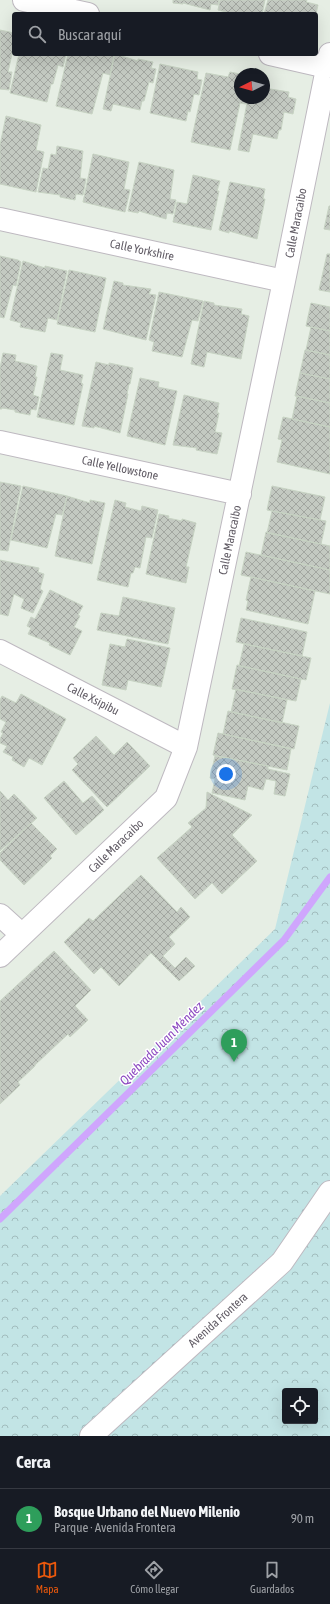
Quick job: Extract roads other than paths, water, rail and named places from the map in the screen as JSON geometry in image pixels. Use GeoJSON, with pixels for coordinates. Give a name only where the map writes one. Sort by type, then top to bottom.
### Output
{"type":"FeatureCollection","features":[{"type":"Feature","properties":{"kind":"street"},"geometry":{"type":"LineString","coordinates":[[24,0],[79,12]]}},
{"type":"Feature","properties":{"kind":"street"},"geometry":{"type":"LineString","coordinates":[[287,56],[329,61]]}},
{"type":"Feature","properties":{"kind":"street","name":"Calle Maracaibo"},"geometry":{"type":"LineString","coordinates":[[0,956],[166,798],[186,747],[240,494],[329,61]]}},
{"type":"Feature","properties":{"kind":"street","name":"Calle Yorkshire"},"geometry":{"type":"LineString","coordinates":[[0,219],[284,281]]}},
{"type":"Feature","properties":{"kind":"street","name":"Calle Yellowstone"},"geometry":{"type":"LineString","coordinates":[[0,442],[240,494]]}},
{"type":"Feature","properties":{"kind":"street","name":"Calle Xsipibu"},"geometry":{"type":"LineString","coordinates":[[0,651],[186,747]]}},
{"type":"Feature","properties":{"kind":"street"},"geometry":{"type":"LineString","coordinates":[[0,915],[22,935]]}},
{"type":"Feature","properties":{"kind":"street","name":"Avenida Frontera"},"geometry":{"type":"LineString","coordinates":[[91,1436],[282,1262],[330,1192]]}},
{"type":"Feature","properties":{"kind":"waterway","name":"Quebrada Juan Méndez"},"geometry":{"type":"LineString","coordinates":[[0,1219],[284,940],[330,877]]}},
{"type":"Feature","properties":{"kind":"place","name":"Bosque Urbano del Nuevo Milenio"},"geometry":{"type":"Point","coordinates":[234,1062]}}]}
